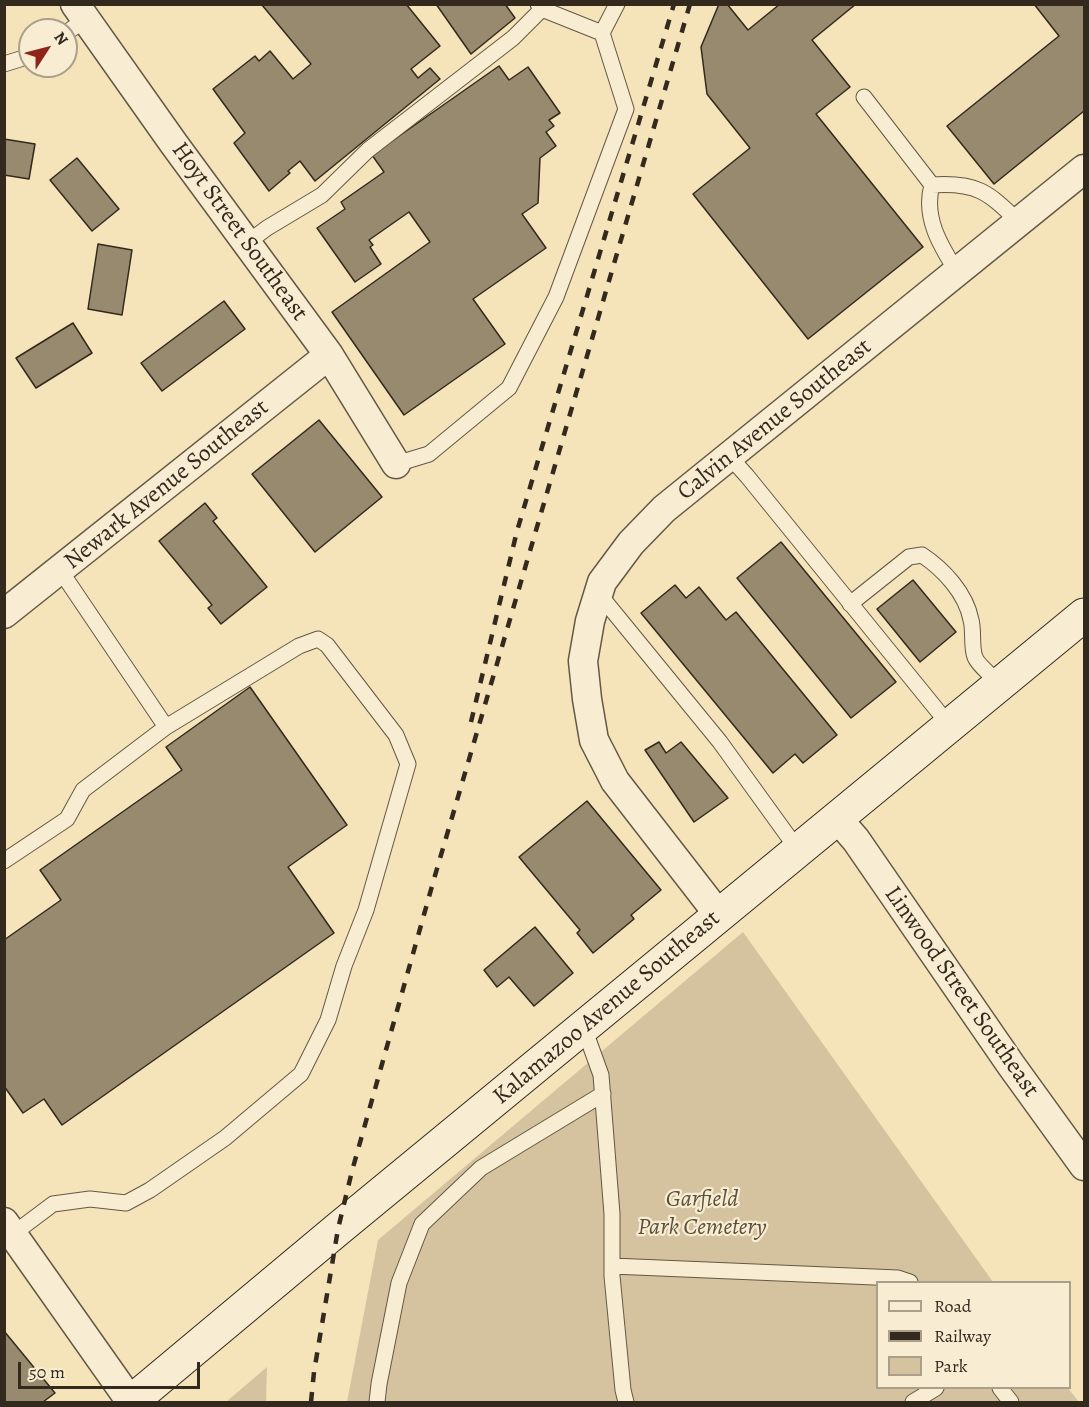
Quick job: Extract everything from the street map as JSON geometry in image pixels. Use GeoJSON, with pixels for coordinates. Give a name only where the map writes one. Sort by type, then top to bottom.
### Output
{"type":"FeatureCollection","features":[{"type":"Feature","properties":{"kind":"main road","name":"Kalamazoo Avenue Southeast"},"geometry":{"type":"LineString","coordinates":[[131,1402],[1084,615]]}},
{"type":"Feature","properties":{"kind":"street","name":"Hoyt Street Southeast"},"geometry":{"type":"LineString","coordinates":[[78,22],[247,243],[329,355],[396,464]]}},
{"type":"Feature","properties":{"kind":"street","name":"Calvin Avenue Southeast"},"geometry":{"type":"LineString","coordinates":[[719,915],[615,781],[594,740],[586,699],[583,661],[590,621],[603,582],[631,543],[664,509],[1084,169]]}},
{"type":"Feature","properties":{"kind":"street","name":"Newark Avenue Southeast"},"geometry":{"type":"LineString","coordinates":[[4,614],[329,355]]}},
{"type":"Feature","properties":{"kind":"street","name":"Linwood Street Southeast"},"geometry":{"type":"LineString","coordinates":[[837,818],[856,840],[1011,1065],[1084,1166]]}},
{"type":"Feature","properties":{"kind":"street"},"geometry":{"type":"LineString","coordinates":[[9,1228],[131,1402]]}},
{"type":"Feature","properties":{"kind":"lane"},"geometry":{"type":"LineString","coordinates":[[396,464],[429,454],[509,388],[556,297],[626,109],[602,33],[617,4]]}},
{"type":"Feature","properties":{"kind":"lane"},"geometry":{"type":"LineString","coordinates":[[247,243],[267,228],[322,195],[368,150],[513,38],[540,7],[602,33]]}},
{"type":"Feature","properties":{"kind":"lane"},"geometry":{"type":"LineString","coordinates":[[864,96],[933,184]]}},
{"type":"Feature","properties":{"kind":"lane"},"geometry":{"type":"LineString","coordinates":[[933,184],[973,187],[992,196],[1019,222]]}},
{"type":"Feature","properties":{"kind":"lane"},"geometry":{"type":"LineString","coordinates":[[933,184],[929,197],[931,222],[940,245],[957,272]]}},
{"type":"Feature","properties":{"kind":"lane"},"geometry":{"type":"LineString","coordinates":[[729,456],[950,726]]}},
{"type":"Feature","properties":{"kind":"lane"},"geometry":{"type":"LineString","coordinates":[[850,604],[909,557],[921,555],[938,566],[953,584],[968,609],[972,621],[975,657],[1000,684]]}},
{"type":"Feature","properties":{"kind":"lane"},"geometry":{"type":"LineString","coordinates":[[60,570],[166,726]]}},
{"type":"Feature","properties":{"kind":"lane"},"geometry":{"type":"LineString","coordinates":[[598,594],[720,742],[798,850]]}},
{"type":"Feature","properties":{"kind":"lane"},"geometry":{"type":"LineString","coordinates":[[4,861],[67,819],[83,790],[166,726],[299,646],[318,639],[327,645],[396,735],[408,764],[366,910],[344,966],[328,1020],[301,1074],[225,1138],[150,1190],[126,1203],[90,1199],[53,1204],[9,1228]]}},
{"type":"Feature","properties":{"kind":"lane"},"geometry":{"type":"LineString","coordinates":[[584,1028],[601,1075],[612,1214],[612,1266],[626,1402]]}},
{"type":"Feature","properties":{"kind":"lane"},"geometry":{"type":"LineString","coordinates":[[377,1402],[399,1284],[422,1224],[481,1168],[603,1094]]}},
{"type":"Feature","properties":{"kind":"lane"},"geometry":{"type":"LineString","coordinates":[[612,1266],[898,1278],[907,1281]]}},
{"type":"Feature","properties":{"kind":"lane"},"geometry":{"type":"LineString","coordinates":[[913,1402],[934,1389]]}},
{"type":"Feature","properties":{"kind":"lane"},"geometry":{"type":"LineString","coordinates":[[1001,1389],[1011,1402]]}},
{"type":"Feature","properties":{"kind":"green space","name":"Garfield Park Cemetery"},"geometry":{"type":"Polygon","coordinates":[[[743,932],[992,1281],[876,1281],[876,1389],[1069,1389],[1079,1402],[347,1402],[378,1240],[743,932]]]}},
{"type":"Feature","properties":{"kind":"green space"},"geometry":{"type":"Polygon","coordinates":[[[267,1367],[266,1402],[226,1402],[267,1367]]]}},
{"type":"Feature","properties":{"kind":"building"},"geometry":{"type":"Polygon","coordinates":[[[406,4],[440,46],[411,69],[418,78],[430,68],[440,79],[315,181],[300,161],[269,191],[234,143],[245,133],[213,89],[255,56],[259,61],[270,51],[293,79],[311,64],[262,5],[406,4]]]}},
{"type":"Feature","properties":{"kind":"building"},"geometry":{"type":"Polygon","coordinates":[[[436,4],[505,4],[515,18],[471,54],[436,4]]]}},
{"type":"Feature","properties":{"kind":"building"},"geometry":{"type":"Polygon","coordinates":[[[719,4],[727,4],[748,30],[780,4],[856,4],[812,40],[850,87],[816,114],[923,247],[808,339],[693,194],[750,148],[707,94],[701,47],[719,4]]]}},
{"type":"Feature","properties":{"kind":"building"},"geometry":{"type":"Polygon","coordinates":[[[1034,4],[1084,4],[1084,111],[994,184],[947,126],[1059,36],[1034,4]]]}},
{"type":"Feature","properties":{"kind":"building"},"geometry":{"type":"Polygon","coordinates":[[[499,66],[509,80],[528,67],[560,113],[549,120],[554,126],[546,132],[556,146],[540,158],[538,203],[522,214],[546,248],[473,299],[505,344],[404,415],[332,312],[430,242],[409,212],[369,240],[373,245],[370,247],[381,264],[355,282],[317,228],[345,209],[341,202],[384,172],[372,155],[499,66]]]}},
{"type":"Feature","properties":{"kind":"building"},"geometry":{"type":"Polygon","coordinates":[[[4,139],[35,144],[29,179],[4,175],[4,139]]]}},
{"type":"Feature","properties":{"kind":"building"},"geometry":{"type":"Polygon","coordinates":[[[77,158],[119,209],[92,231],[50,180],[77,158]]]}},
{"type":"Feature","properties":{"kind":"building"},"geometry":{"type":"Polygon","coordinates":[[[98,244],[132,250],[122,315],[88,309],[98,244]]]}},
{"type":"Feature","properties":{"kind":"building"},"geometry":{"type":"Polygon","coordinates":[[[224,301],[245,329],[162,391],[141,363],[224,301]]]}},
{"type":"Feature","properties":{"kind":"building"},"geometry":{"type":"Polygon","coordinates":[[[73,323],[92,353],[36,388],[16,358],[73,323]]]}},
{"type":"Feature","properties":{"kind":"building"},"geometry":{"type":"Polygon","coordinates":[[[319,420],[382,497],[315,552],[252,474],[319,420]]]}},
{"type":"Feature","properties":{"kind":"building"},"geometry":{"type":"Polygon","coordinates":[[[205,503],[217,518],[213,521],[267,587],[221,624],[208,608],[212,605],[159,541],[205,503]]]}},
{"type":"Feature","properties":{"kind":"building"},"geometry":{"type":"Polygon","coordinates":[[[781,542],[896,682],[851,718],[737,578],[781,542]]]}},
{"type":"Feature","properties":{"kind":"building"},"geometry":{"type":"Polygon","coordinates":[[[913,580],[956,632],[920,662],[877,609],[913,580]]]}},
{"type":"Feature","properties":{"kind":"building"},"geometry":{"type":"Polygon","coordinates":[[[675,585],[686,598],[699,587],[726,620],[736,612],[837,735],[803,763],[795,754],[773,773],[641,613],[675,585]]]}},
{"type":"Feature","properties":{"kind":"building"},"geometry":{"type":"Polygon","coordinates":[[[250,687],[347,825],[288,867],[334,933],[62,1125],[44,1099],[23,1113],[4,1086],[4,940],[61,900],[40,870],[182,770],[166,747],[250,687]]]}},
{"type":"Feature","properties":{"kind":"building"},"geometry":{"type":"Polygon","coordinates":[[[659,742],[666,753],[681,742],[728,798],[694,822],[645,750],[659,742]]]}},
{"type":"Feature","properties":{"kind":"building"},"geometry":{"type":"Polygon","coordinates":[[[587,801],[661,890],[631,915],[634,919],[593,953],[577,933],[580,930],[519,857],[587,801]]]}},
{"type":"Feature","properties":{"kind":"building"},"geometry":{"type":"Polygon","coordinates":[[[535,927],[573,973],[534,1006],[509,977],[497,987],[484,970],[535,927]]]}},
{"type":"Feature","properties":{"kind":"building"},"geometry":{"type":"Polygon","coordinates":[[[4,1331],[55,1393],[43,1402],[4,1402],[4,1331]]]}},
{"type":"Feature","properties":{"kind":"railway"},"geometry":{"type":"LineString","coordinates":[[471,722],[517,531],[674,4]]}},
{"type":"Feature","properties":{"kind":"railway"},"geometry":{"type":"LineString","coordinates":[[311,1402],[338,1229],[352,1171],[434,879],[690,4]]}}]}
